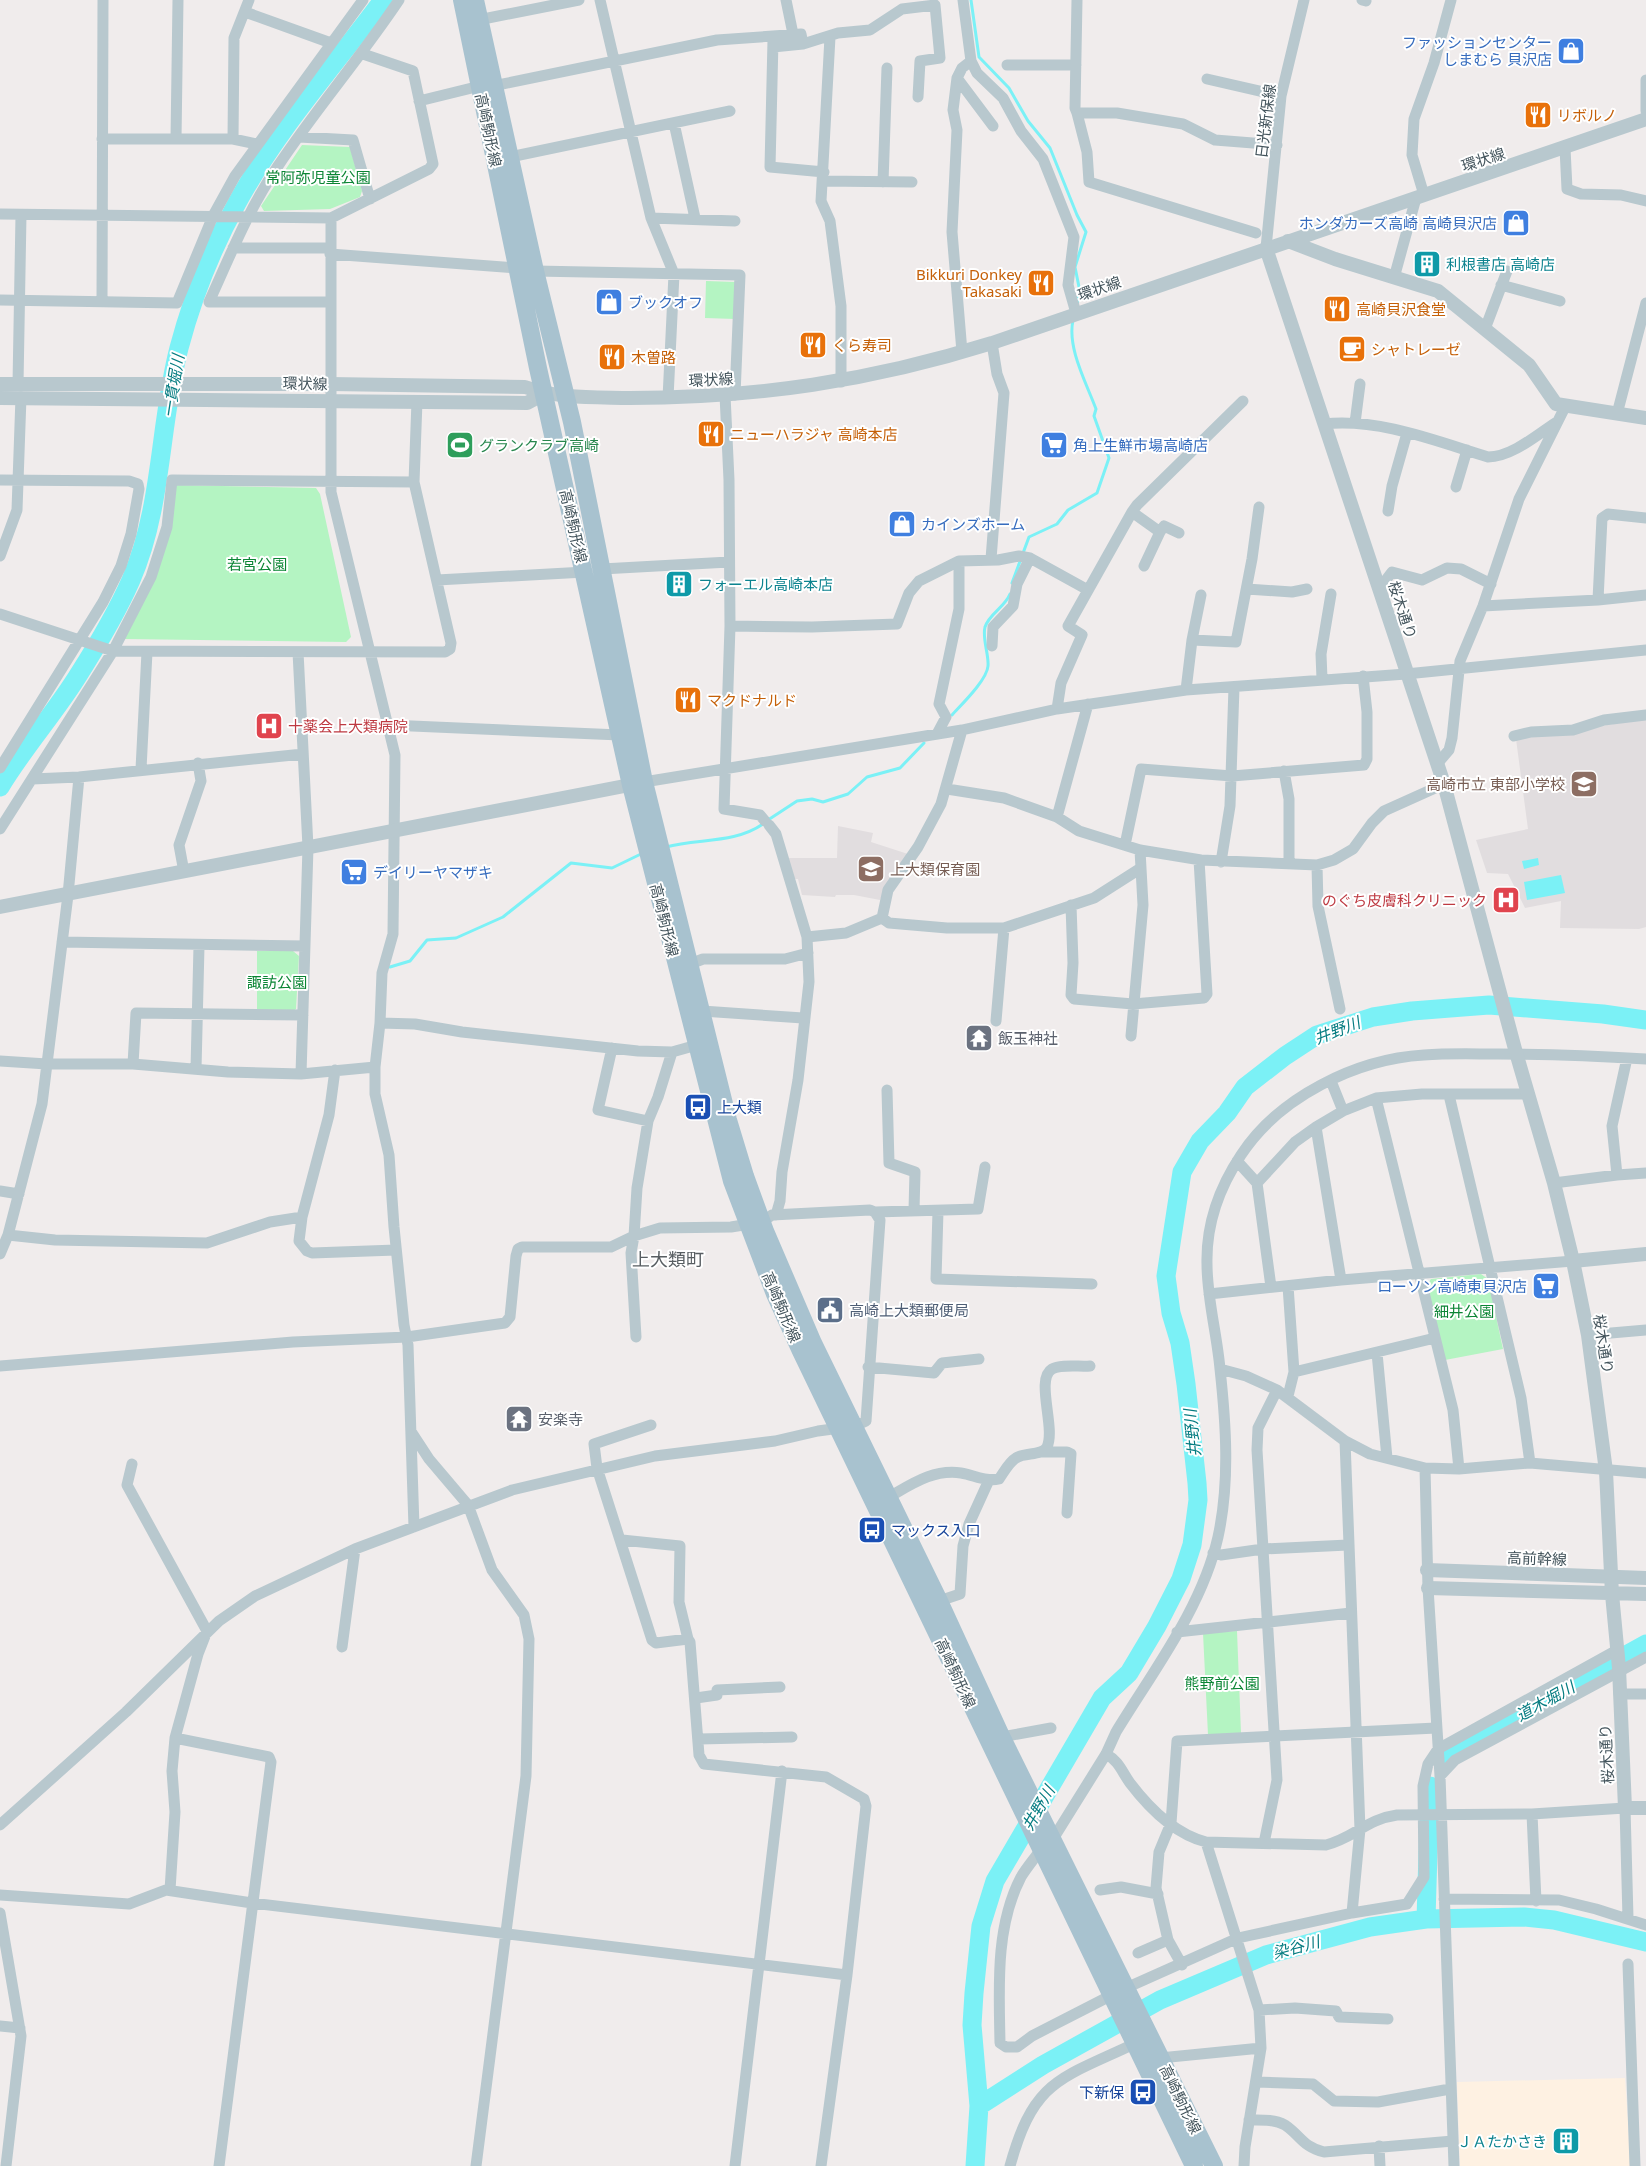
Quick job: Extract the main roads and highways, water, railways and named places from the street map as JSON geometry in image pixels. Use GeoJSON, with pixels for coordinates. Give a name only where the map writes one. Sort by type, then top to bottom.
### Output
{"type":"FeatureCollection","features":[{"type":"Feature","properties":{"kind":"main road","name":"高崎駒形線"},"geometry":{"type":"LineString","coordinates":[[462,0],[473,21],[526,269],[566,396],[602,570],[638,784],[696,1045],[730,1173],[762,1220]]}},
{"type":"Feature","properties":{"kind":"main road","name":"高崎駒形線"},"geometry":{"type":"LineString","coordinates":[[473,21],[475,0]]}},
{"type":"Feature","properties":{"kind":"main road","name":"高崎駒形線"},"geometry":{"type":"LineString","coordinates":[[487,86],[510,158],[544,394],[620,735],[638,784],[690,964],[728,1120],[762,1220],[775,1294],[847,1427],[889,1497],[939,1601],[995,1739]]}},
{"type":"Feature","properties":{"kind":"main road","name":"高崎駒形線"},"geometry":{"type":"LineString","coordinates":[[847,1427],[995,1739],[1120,1994],[1194,2166]]}},
{"type":"Feature","properties":{"kind":"main road","name":"高崎駒形線"},"geometry":{"type":"LineString","coordinates":[[1139,2039],[1160,2058],[1214,2166]]}},
{"type":"Feature","properties":{"kind":"water"},"geometry":{"type":"Polygon","coordinates":[[[1538,858],[1539,865],[1524,869],[1522,861],[1538,858]]]}},
{"type":"Feature","properties":{"kind":"water"},"geometry":{"type":"Polygon","coordinates":[[[1561,875],[1565,893],[1527,900],[1524,882],[1561,875]]]}},
{"type":"Feature","properties":{"kind":"waterway","name":"一貫堀川"},"geometry":{"type":"LineString","coordinates":[[0,787],[79,674],[107,628],[131,580],[149,523],[179,348],[196,292],[219,238],[252,176],[269,150],[383,0]]}},
{"type":"Feature","properties":{"kind":"waterway"},"geometry":{"type":"LineString","coordinates":[[971,0],[979,57],[1009,88],[1028,121],[1050,148],[1077,215],[1086,232],[1075,267],[1080,292],[1077,304]]}},
{"type":"Feature","properties":{"kind":"waterway"},"geometry":{"type":"LineString","coordinates":[[1012,583],[1029,537],[1057,524],[1068,510],[1097,493],[1109,458],[1094,416],[1096,409],[1075,353],[1072,331],[1073,320]]}},
{"type":"Feature","properties":{"kind":"waterway"},"geometry":{"type":"LineString","coordinates":[[952,715],[973,692],[987,672],[985,627],[1010,594]]}},
{"type":"Feature","properties":{"kind":"waterway"},"geometry":{"type":"LineString","coordinates":[[768,820],[797,801],[812,799],[823,802],[848,794],[867,777],[900,768],[924,743]]}},
{"type":"Feature","properties":{"kind":"waterway"},"geometry":{"type":"LineString","coordinates":[[666,847],[728,838],[740,835],[763,824]]}},
{"type":"Feature","properties":{"kind":"waterway"},"geometry":{"type":"LineString","coordinates":[[390,967],[410,961],[427,940],[456,938],[503,917],[571,863],[612,868],[643,853]]}},
{"type":"Feature","properties":{"kind":"waterway","name":"井野川"},"geometry":{"type":"LineString","coordinates":[[975,2166],[979,2106],[972,2025],[974,1993],[981,1926],[995,1881],[1102,1698],[1129,1673],[1157,1626],[1181,1579],[1192,1545],[1198,1500],[1197,1483],[1180,1343],[1171,1313],[1166,1276],[1182,1172],[1200,1141],[1227,1113],[1245,1087],[1285,1056],[1317,1035],[1373,1017],[1412,1011],[1489,1005],[1603,1014],[1646,1020]]}},
{"type":"Feature","properties":{"kind":"waterway","name":"道木堀川"},"geometry":{"type":"LineString","coordinates":[[1444,1758],[1449,1753],[1646,1644]]}},
{"type":"Feature","properties":{"kind":"waterway","name":"道木堀川"},"geometry":{"type":"LineString","coordinates":[[1426,1919],[1430,1786]]}},
{"type":"Feature","properties":{"kind":"waterway","name":"染谷川"},"geometry":{"type":"LineString","coordinates":[[979,2106],[1043,2065],[1160,2000],[1266,1955],[1370,1927],[1426,1919],[1524,1917],[1554,1920],[1646,1942]]}},
{"type":"Feature","properties":{"kind":"place","name":"ファッションセンター しまむら 貝沢店"},"geometry":{"type":"Point","coordinates":[1571,51]}},
{"type":"Feature","properties":{"kind":"place","name":"リボルノ"},"geometry":{"type":"Point","coordinates":[1538,115]}},
{"type":"Feature","properties":{"kind":"place","name":"ホンダカーズ高崎 高崎貝沢店"},"geometry":{"type":"Point","coordinates":[1516,223]}},
{"type":"Feature","properties":{"kind":"place","name":"利根書店 高崎店"},"geometry":{"type":"Point","coordinates":[1427,264]}},
{"type":"Feature","properties":{"kind":"place","name":"Bikkuri Donkey Takasaki"},"geometry":{"type":"Point","coordinates":[1041,283]}},
{"type":"Feature","properties":{"kind":"place","name":"ブックオフ"},"geometry":{"type":"Point","coordinates":[609,302]}},
{"type":"Feature","properties":{"kind":"place","name":"高崎貝沢食堂"},"geometry":{"type":"Point","coordinates":[1337,309]}},
{"type":"Feature","properties":{"kind":"place","name":"くら寿司"},"geometry":{"type":"Point","coordinates":[813,345]}},
{"type":"Feature","properties":{"kind":"place","name":"シャトレーゼ"},"geometry":{"type":"Point","coordinates":[1352,349]}},
{"type":"Feature","properties":{"kind":"place","name":"木曽路"},"geometry":{"type":"Point","coordinates":[612,357]}},
{"type":"Feature","properties":{"kind":"place","name":"ニューハラジャ 高崎本店"},"geometry":{"type":"Point","coordinates":[711,434]}},
{"type":"Feature","properties":{"kind":"place","name":"グランクラブ高崎"},"geometry":{"type":"Point","coordinates":[460,445]}},
{"type":"Feature","properties":{"kind":"place","name":"角上生鮮市場高崎店"},"geometry":{"type":"Point","coordinates":[1054,445]}},
{"type":"Feature","properties":{"kind":"place","name":"カインズホーム"},"geometry":{"type":"Point","coordinates":[902,524]}},
{"type":"Feature","properties":{"kind":"place","name":"フォーエル高崎本店"},"geometry":{"type":"Point","coordinates":[679,584]}},
{"type":"Feature","properties":{"kind":"place","name":"マクドナルド"},"geometry":{"type":"Point","coordinates":[688,700]}},
{"type":"Feature","properties":{"kind":"place","name":"十薬会上大類病院"},"geometry":{"type":"Point","coordinates":[269,726]}},
{"type":"Feature","properties":{"kind":"place","name":"高崎市立 東部小学校"},"geometry":{"type":"Point","coordinates":[1584,784]}},
{"type":"Feature","properties":{"kind":"place","name":"上大類保育園"},"geometry":{"type":"Point","coordinates":[871,869]}},
{"type":"Feature","properties":{"kind":"place","name":"デイリーヤマザキ"},"geometry":{"type":"Point","coordinates":[354,872]}},
{"type":"Feature","properties":{"kind":"place","name":"のぐち皮膚科クリニック"},"geometry":{"type":"Point","coordinates":[1506,900]}},
{"type":"Feature","properties":{"kind":"place","name":"飯玉神社"},"geometry":{"type":"Point","coordinates":[979,1038]}},
{"type":"Feature","properties":{"kind":"place","name":"上大類"},"geometry":{"type":"Point","coordinates":[698,1107]}},
{"type":"Feature","properties":{"kind":"place","name":"ローソン高崎東貝沢店"},"geometry":{"type":"Point","coordinates":[1546,1286]}},
{"type":"Feature","properties":{"kind":"place","name":"高崎上大類郵便局"},"geometry":{"type":"Point","coordinates":[830,1310]}},
{"type":"Feature","properties":{"kind":"place","name":"安楽寺"},"geometry":{"type":"Point","coordinates":[519,1419]}},
{"type":"Feature","properties":{"kind":"place","name":"マックス入口"},"geometry":{"type":"Point","coordinates":[872,1530]}},
{"type":"Feature","properties":{"kind":"place","name":"下新保"},"geometry":{"type":"Point","coordinates":[1143,2092]}},
{"type":"Feature","properties":{"kind":"place","name":"ＪＡたかさき"},"geometry":{"type":"Point","coordinates":[1566,2141]}},
{"type":"Feature","properties":{"kind":"district","name":"上大類町"},"geometry":{"type":"Point","coordinates":[668,1259]}},
{"type":"Feature","properties":{"kind":"park label","name":"常阿弥児童公園"},"geometry":{"type":"Point","coordinates":[318,177]}},
{"type":"Feature","properties":{"kind":"park label","name":"若宮公園"},"geometry":{"type":"Point","coordinates":[257,564]}},
{"type":"Feature","properties":{"kind":"park label","name":"諏訪公園"},"geometry":{"type":"Point","coordinates":[277,982]}},
{"type":"Feature","properties":{"kind":"park label","name":"細井公園"},"geometry":{"type":"Point","coordinates":[1464,1311]}},
{"type":"Feature","properties":{"kind":"park label","name":"熊野前公園"},"geometry":{"type":"Point","coordinates":[1222,1683]}}]}
